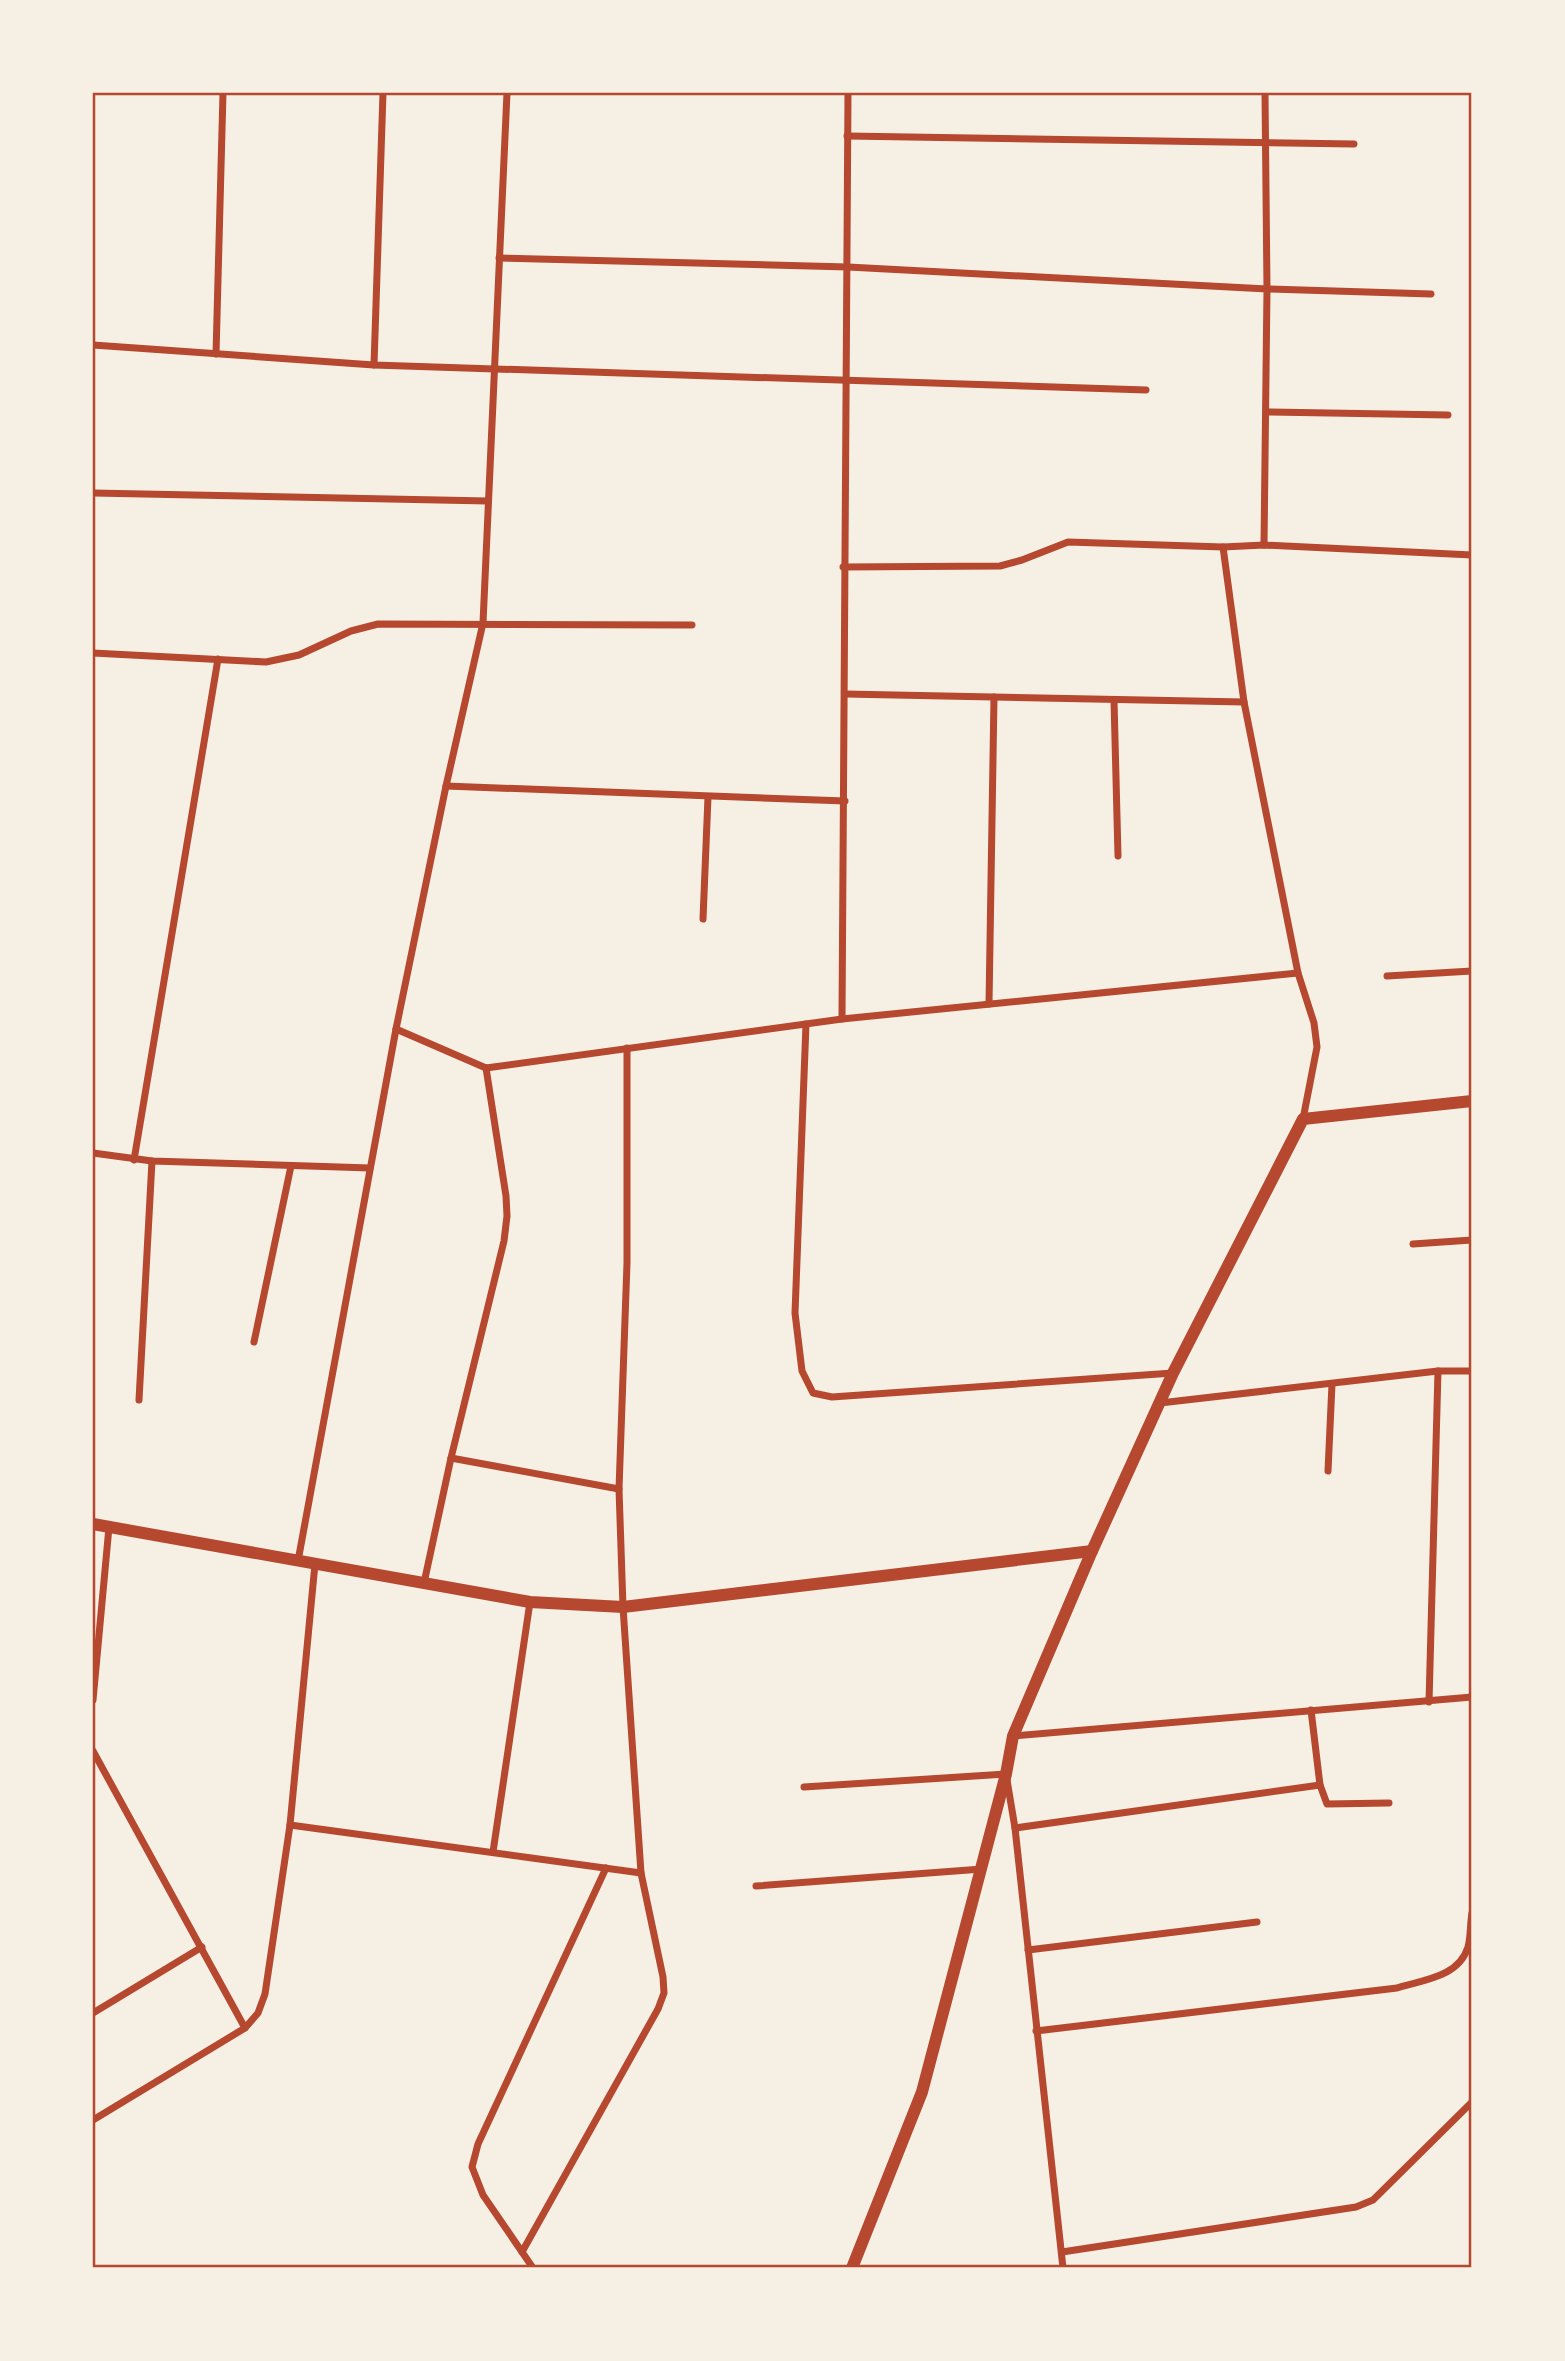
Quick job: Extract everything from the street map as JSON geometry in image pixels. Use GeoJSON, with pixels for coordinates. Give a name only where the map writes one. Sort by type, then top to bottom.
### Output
{"type":"FeatureCollection","features":[{"type":"Feature","properties":{"kind":"street"},"geometry":{"type":"LineString","coordinates":[[216,354],[223,93]]}},
{"type":"Feature","properties":{"kind":"street"},"geometry":{"type":"LineString","coordinates":[[374,365],[383,93]]}},
{"type":"Feature","properties":{"kind":"street"},"geometry":{"type":"LineString","coordinates":[[297,1562],[396,1029],[483,623],[507,93]]}},
{"type":"Feature","properties":{"kind":"street"},"geometry":{"type":"LineString","coordinates":[[842,1019],[848,93]]}},
{"type":"Feature","properties":{"kind":"street"},"geometry":{"type":"LineString","coordinates":[[1264,545],[1267,289],[1265,93]]}},
{"type":"Feature","properties":{"kind":"street"},"geometry":{"type":"LineString","coordinates":[[848,136],[1354,144]]}},
{"type":"Feature","properties":{"kind":"street"},"geometry":{"type":"LineString","coordinates":[[499,258],[848,267],[1267,289],[1431,294]]}},
{"type":"Feature","properties":{"kind":"street"},"geometry":{"type":"LineString","coordinates":[[93,345],[374,365],[1146,390]]}},
{"type":"Feature","properties":{"kind":"street"},"geometry":{"type":"LineString","coordinates":[[1266,412],[1448,415]]}},
{"type":"Feature","properties":{"kind":"street"},"geometry":{"type":"LineString","coordinates":[[93,493],[488,501]]}},
{"type":"Feature","properties":{"kind":"street"},"geometry":{"type":"LineString","coordinates":[[843,567],[1000,566],[1068,542],[1223,547],[1264,545],[1472,555]]}},
{"type":"Feature","properties":{"kind":"street"},"geometry":{"type":"LineString","coordinates":[[852,2268],[922,2092],[982,1869],[1013,1736],[1092,1551],[1173,1373],[1303,1119],[1317,1047],[1314,1023],[1298,973],[1244,702],[1223,547]]}},
{"type":"Feature","properties":{"kind":"street"},"geometry":{"type":"LineString","coordinates":[[93,653],[266,662],[299,655],[351,631],[378,624],[692,625]]}},
{"type":"Feature","properties":{"kind":"street"},"geometry":{"type":"LineString","coordinates":[[134,1160],[218,659]]}},
{"type":"Feature","properties":{"kind":"street"},"geometry":{"type":"LineString","coordinates":[[845,694],[1244,702]]}},
{"type":"Feature","properties":{"kind":"street"},"geometry":{"type":"LineString","coordinates":[[989,1004],[994,697]]}},
{"type":"Feature","properties":{"kind":"street"},"geometry":{"type":"LineString","coordinates":[[1114,700],[1118,856]]}},
{"type":"Feature","properties":{"kind":"street"},"geometry":{"type":"LineString","coordinates":[[446,786],[845,801]]}},
{"type":"Feature","properties":{"kind":"street"},"geometry":{"type":"LineString","coordinates":[[703,919],[708,797]]}},
{"type":"Feature","properties":{"kind":"street"},"geometry":{"type":"LineString","coordinates":[[1387,976],[1472,971]]}},
{"type":"Feature","properties":{"kind":"street"},"geometry":{"type":"LineString","coordinates":[[396,1029],[486,1068],[842,1019],[1298,973]]}},
{"type":"Feature","properties":{"kind":"street"},"geometry":{"type":"LineString","coordinates":[[806,1024],[795,1313],[802,1371],[813,1393],[832,1397],[1173,1373]]}},
{"type":"Feature","properties":{"kind":"street"},"geometry":{"type":"LineString","coordinates":[[522,2252],[658,2009],[664,1993],[641,1873],[623,1607],[620,1489],[627,1263],[626,1048]]}},
{"type":"Feature","properties":{"kind":"street"},"geometry":{"type":"LineString","coordinates":[[424,1583],[451,1458],[504,1241],[506,1196],[486,1068]]}},
{"type":"Feature","properties":{"kind":"street"},"geometry":{"type":"LineString","coordinates":[[1303,1119],[1472,1101]]}},
{"type":"Feature","properties":{"kind":"street"},"geometry":{"type":"LineString","coordinates":[[93,1153],[152,1161],[370,1168]]}},
{"type":"Feature","properties":{"kind":"street"},"geometry":{"type":"LineString","coordinates":[[139,1400],[152,1161]]}},
{"type":"Feature","properties":{"kind":"street"},"geometry":{"type":"LineString","coordinates":[[254,1342],[291,1166]]}},
{"type":"Feature","properties":{"kind":"street"},"geometry":{"type":"LineString","coordinates":[[1413,1244],[1472,1240]]}},
{"type":"Feature","properties":{"kind":"street"},"geometry":{"type":"LineString","coordinates":[[1159,1403],[1438,1371],[1472,1371]]}},
{"type":"Feature","properties":{"kind":"street"},"geometry":{"type":"LineString","coordinates":[[1429,1702],[1438,1371]]}},
{"type":"Feature","properties":{"kind":"street"},"geometry":{"type":"LineString","coordinates":[[1328,1471],[1332,1384]]}},
{"type":"Feature","properties":{"kind":"street"},"geometry":{"type":"LineString","coordinates":[[451,1458],[620,1489]]}},
{"type":"Feature","properties":{"kind":"street"},"geometry":{"type":"LineString","coordinates":[[93,1524],[530,1602],[623,1607],[1092,1551]]}},
{"type":"Feature","properties":{"kind":"street"},"geometry":{"type":"LineString","coordinates":[[93,1700],[110,1527]]}},
{"type":"Feature","properties":{"kind":"street"},"geometry":{"type":"LineString","coordinates":[[93,2120],[246,2028],[258,2013],[265,1994],[290,1825],[315,1564]]}},
{"type":"Feature","properties":{"kind":"street"},"geometry":{"type":"LineString","coordinates":[[493,1852],[530,1602]]}},
{"type":"Feature","properties":{"kind":"street"},"geometry":{"type":"LineString","coordinates":[[1013,1736],[1472,1698]]}},
{"type":"Feature","properties":{"kind":"street"},"geometry":{"type":"LineString","coordinates":[[1311,1710],[1320,1785],[1327,1804],[1390,1802]]}},
{"type":"Feature","properties":{"kind":"street"},"geometry":{"type":"LineString","coordinates":[[93,1751],[246,2028]]}},
{"type":"Feature","properties":{"kind":"street"},"geometry":{"type":"LineString","coordinates":[[804,1787],[1006,1774]]}},
{"type":"Feature","properties":{"kind":"street"},"geometry":{"type":"LineString","coordinates":[[1006,1774],[1015,1828],[1063,2268]]}},
{"type":"Feature","properties":{"kind":"street"},"geometry":{"type":"LineString","coordinates":[[1015,1828],[1320,1785]]}},
{"type":"Feature","properties":{"kind":"street"},"geometry":{"type":"LineString","coordinates":[[290,1825],[641,1873]]}},
{"type":"Feature","properties":{"kind":"street"},"geometry":{"type":"LineString","coordinates":[[533,2268],[483,2195],[472,2167],[478,2144],[606,1868]]}},
{"type":"Feature","properties":{"kind":"street"},"geometry":{"type":"LineString","coordinates":[[757,1885],[982,1869]]}},
{"type":"Feature","properties":{"kind":"street"},"geometry":{"type":"LineString","coordinates":[[1036,2031],[1398,1988],[1446,1973],[1460,1963],[1468,1947],[1472,1913]]}},
{"type":"Feature","properties":{"kind":"street"},"geometry":{"type":"LineString","coordinates":[[1028,1950],[1257,1922]]}},
{"type":"Feature","properties":{"kind":"street"},"geometry":{"type":"LineString","coordinates":[[93,2013],[202,1947]]}},
{"type":"Feature","properties":{"kind":"street"},"geometry":{"type":"LineString","coordinates":[[1062,2252],[1356,2207],[1373,2200],[1472,2102]]}}]}
